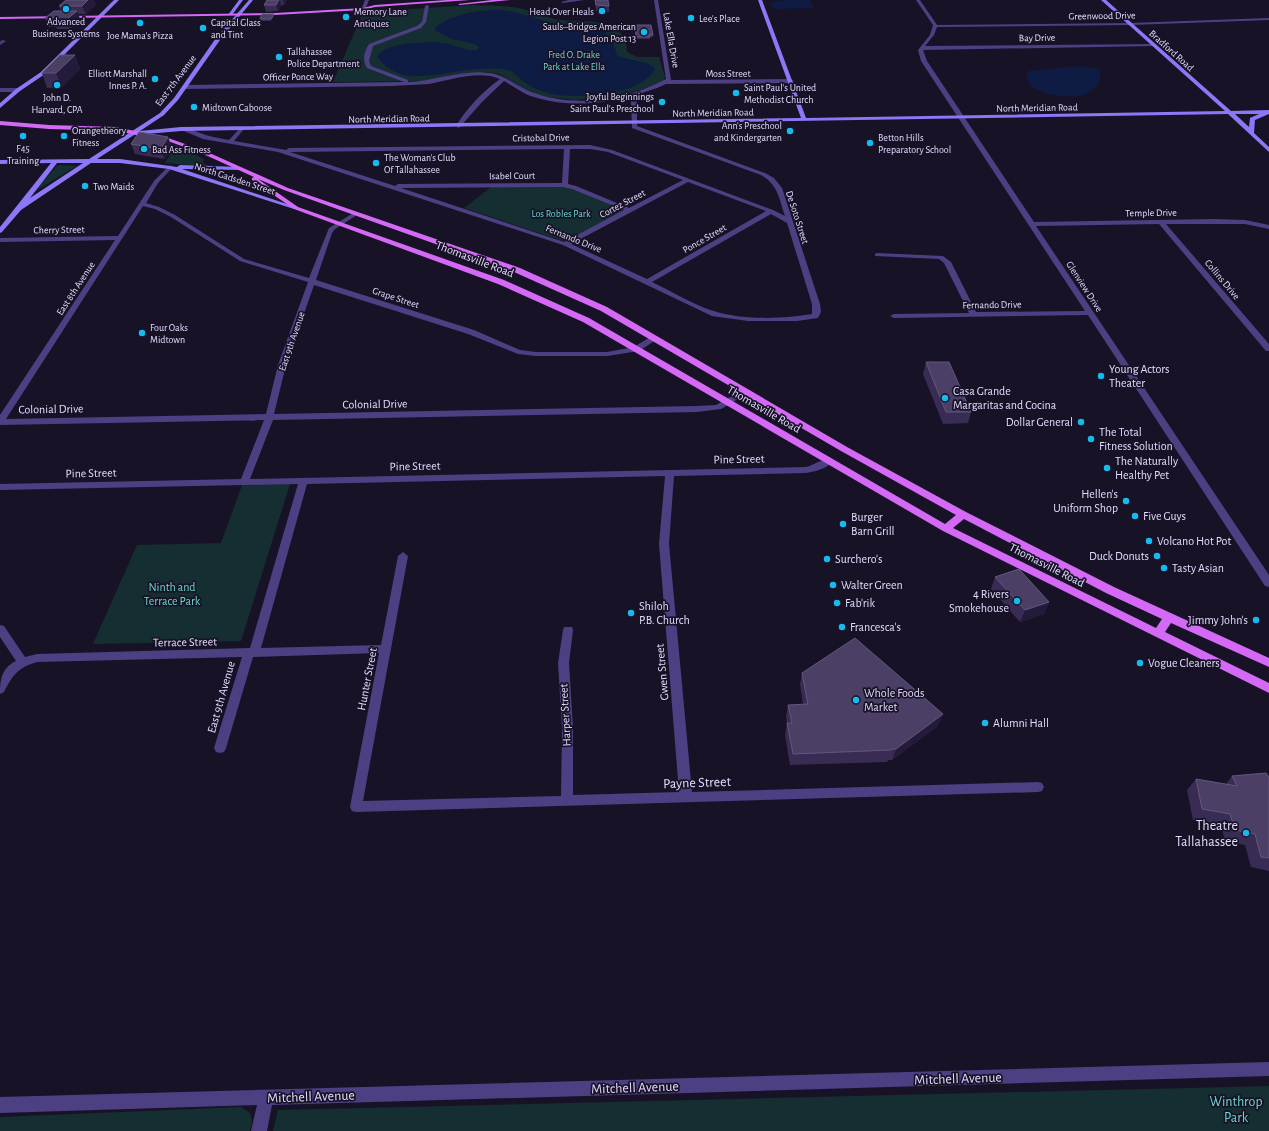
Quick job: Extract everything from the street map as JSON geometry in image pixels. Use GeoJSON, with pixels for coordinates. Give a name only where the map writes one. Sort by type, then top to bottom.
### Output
{"type":"FeatureCollection","features":[{"type":"Feature","properties":{"kind":"main road"},"geometry":{"type":"LineString","coordinates":[[428,5],[468,0]]}},
{"type":"Feature","properties":{"kind":"main road"},"geometry":{"type":"LineString","coordinates":[[0,18],[275,14],[283,12],[363,9],[374,10],[508,0]]}},
{"type":"Feature","properties":{"kind":"main road","name":"Thomasville Road"},"geometry":{"type":"LineString","coordinates":[[0,123],[134,133],[166,138],[203,152],[286,189],[517,270],[604,309],[862,459],[963,514],[1110,590],[1269,663]]}},
{"type":"Feature","properties":{"kind":"main road","name":"Thomasville Road"},"geometry":{"type":"LineString","coordinates":[[240,169],[296,208],[501,282],[586,320],[727,403],[946,528],[1269,688]]}},
{"type":"Feature","properties":{"kind":"main road"},"geometry":{"type":"LineString","coordinates":[[438,258],[453,248]]}},
{"type":"Feature","properties":{"kind":"main road"},"geometry":{"type":"LineString","coordinates":[[849,472],[862,459]]}},
{"type":"Feature","properties":{"kind":"main road"},"geometry":{"type":"LineString","coordinates":[[946,528],[963,514]]}},
{"type":"Feature","properties":{"kind":"main road"},"geometry":{"type":"LineString","coordinates":[[1158,634],[1169,617]]}},
{"type":"Feature","properties":{"kind":"street"},"geometry":{"type":"LineString","coordinates":[[0,106],[18,90],[46,70],[117,0]]}},
{"type":"Feature","properties":{"kind":"street"},"geometry":{"type":"LineString","coordinates":[[230,14],[240,1],[251,0]]}},
{"type":"Feature","properties":{"kind":"street","name":"East 7th Avenue"},"geometry":{"type":"LineString","coordinates":[[19,208],[134,133],[171,106],[218,38],[251,0]]}},
{"type":"Feature","properties":{"kind":"street"},"geometry":{"type":"LineString","coordinates":[[363,9],[367,0]]}},
{"type":"Feature","properties":{"kind":"street"},"geometry":{"type":"LineString","coordinates":[[563,2],[582,0]]}},
{"type":"Feature","properties":{"kind":"street","name":"Lake Ella Drive"},"geometry":{"type":"LineString","coordinates":[[411,83],[431,82],[483,74],[495,75],[532,94],[561,100],[588,101],[630,95],[654,88],[669,80],[656,0]]}},
{"type":"Feature","properties":{"kind":"street"},"geometry":{"type":"LineString","coordinates":[[760,0],[791,81],[804,120]]}},
{"type":"Feature","properties":{"kind":"street"},"geometry":{"type":"LineString","coordinates":[[918,0],[936,26],[932,34],[921,48]]}},
{"type":"Feature","properties":{"kind":"street","name":"Bradford Road"},"geometry":{"type":"LineString","coordinates":[[1103,0],[1230,112],[1269,150]]}},
{"type":"Feature","properties":{"kind":"street"},"geometry":{"type":"LineString","coordinates":[[411,83],[369,67],[366,57],[371,45],[419,27],[424,22],[428,5]]}},
{"type":"Feature","properties":{"kind":"street","name":"Greenwood Drive"},"geometry":{"type":"LineString","coordinates":[[936,26],[1130,24],[1269,19]]}},
{"type":"Feature","properties":{"kind":"street","name":"Bay Drive"},"geometry":{"type":"LineString","coordinates":[[921,48],[1154,45]]}},
{"type":"Feature","properties":{"kind":"street","name":"Glenview Drive"},"geometry":{"type":"LineString","coordinates":[[921,48],[920,54],[924,61],[1269,583]]}},
{"type":"Feature","properties":{"kind":"street"},"geometry":{"type":"LineString","coordinates":[[459,126],[463,119],[504,79]]}},
{"type":"Feature","properties":{"kind":"street","name":"Moss Street"},"geometry":{"type":"LineString","coordinates":[[665,82],[791,81]]}},
{"type":"Feature","properties":{"kind":"street","name":"Officer Ponce Way"},"geometry":{"type":"LineString","coordinates":[[185,87],[411,83]]}},
{"type":"Feature","properties":{"kind":"street"},"geometry":{"type":"LineString","coordinates":[[0,90],[18,90]]}},
{"type":"Feature","properties":{"kind":"street"},"geometry":{"type":"LineString","coordinates":[[630,95],[634,100],[633,123]]}},
{"type":"Feature","properties":{"kind":"street"},"geometry":{"type":"LineString","coordinates":[[1251,133],[1252,119],[1268,112]]}},
{"type":"Feature","properties":{"kind":"street","name":"North Meridian Road"},"geometry":{"type":"LineString","coordinates":[[134,133],[184,129],[459,126],[1268,112]]}},
{"type":"Feature","properties":{"kind":"street","name":"North Meridian Road"},"geometry":{"type":"LineString","coordinates":[[162,114],[156,123],[158,126],[184,129]]}},
{"type":"Feature","properties":{"kind":"street","name":"De Soto Street"},"geometry":{"type":"LineString","coordinates":[[633,123],[634,127],[770,177],[779,188],[816,304],[817,312],[815,316]]}},
{"type":"Feature","properties":{"kind":"street"},"geometry":{"type":"LineString","coordinates":[[166,138],[166,135],[169,133],[184,129]]}},
{"type":"Feature","properties":{"kind":"street","name":"Fernando Drive"},"geometry":{"type":"LineString","coordinates":[[184,129],[203,137],[279,150],[565,244],[694,305],[726,316],[748,319],[796,319],[815,316]]}},
{"type":"Feature","properties":{"kind":"street"},"geometry":{"type":"LineString","coordinates":[[231,141],[241,129]]}},
{"type":"Feature","properties":{"kind":"street"},"geometry":{"type":"LineString","coordinates":[[565,185],[567,147]]}},
{"type":"Feature","properties":{"kind":"street","name":"Cristobal Drive"},"geometry":{"type":"LineString","coordinates":[[279,150],[590,147],[610,151],[771,211],[790,222]]}},
{"type":"Feature","properties":{"kind":"street","name":"North Gadsden Street"},"geometry":{"type":"LineString","coordinates":[[0,162],[92,160],[120,161],[170,167],[296,208]]}},
{"type":"Feature","properties":{"kind":"street","name":"East 7th Avenue"},"geometry":{"type":"LineString","coordinates":[[0,231],[56,161]]}},
{"type":"Feature","properties":{"kind":"street"},"geometry":{"type":"LineString","coordinates":[[170,167],[240,169]]}},
{"type":"Feature","properties":{"kind":"street","name":"East 8th Avenue"},"geometry":{"type":"LineString","coordinates":[[0,422],[156,182],[170,167]]}},
{"type":"Feature","properties":{"kind":"street","name":"Cortez Street"},"geometry":{"type":"LineString","coordinates":[[565,244],[688,180]]}},
{"type":"Feature","properties":{"kind":"street","name":"Isabel Court"},"geometry":{"type":"LineString","coordinates":[[390,186],[565,185],[630,210]]}},
{"type":"Feature","properties":{"kind":"street","name":"Grape Street"},"geometry":{"type":"LineString","coordinates":[[142,204],[158,208],[173,216],[242,260],[471,332],[518,352],[536,354],[608,354],[636,349],[655,338]]}},
{"type":"Feature","properties":{"kind":"street","name":"Ponce Street"},"geometry":{"type":"LineString","coordinates":[[648,282],[771,211]]}},
{"type":"Feature","properties":{"kind":"street","name":"East 9th Avenue"},"geometry":{"type":"LineString","coordinates":[[246,482],[269,418],[282,365],[329,233],[332,228],[355,214]]}},
{"type":"Feature","properties":{"kind":"street","name":"Collins Drive"},"geometry":{"type":"LineString","coordinates":[[1161,222],[1269,349]]}},
{"type":"Feature","properties":{"kind":"street","name":"Temple Drive"},"geometry":{"type":"LineString","coordinates":[[1032,224],[1245,222],[1269,227]]}},
{"type":"Feature","properties":{"kind":"street","name":"Cherry Street"},"geometry":{"type":"LineString","coordinates":[[0,240],[119,238]]}},
{"type":"Feature","properties":{"kind":"street"},"geometry":{"type":"LineString","coordinates":[[877,255],[941,257],[947,262],[974,315]]}},
{"type":"Feature","properties":{"kind":"street","name":"Fernando Drive"},"geometry":{"type":"LineString","coordinates":[[894,316],[1091,313]]}},
{"type":"Feature","properties":{"kind":"street","name":"Colonial Drive"},"geometry":{"type":"LineString","coordinates":[[0,422],[697,409],[718,407],[746,392]]}},
{"type":"Feature","properties":{"kind":"street","name":"Pine Street"},"geometry":{"type":"LineString","coordinates":[[0,487],[806,470],[818,468],[829,461]]}},
{"type":"Feature","properties":{"kind":"street","name":"Gwen Street"},"geometry":{"type":"LineString","coordinates":[[670,472],[664,544],[686,798]]}},
{"type":"Feature","properties":{"kind":"street","name":"East 9th Avenue"},"geometry":{"type":"LineString","coordinates":[[220,748],[251,653],[303,481]]}},
{"type":"Feature","properties":{"kind":"street","name":"Hunter Street"},"geometry":{"type":"LineString","coordinates":[[356,807],[403,556]]}},
{"type":"Feature","properties":{"kind":"street"},"geometry":{"type":"LineString","coordinates":[[0,629],[23,662]]}},
{"type":"Feature","properties":{"kind":"street","name":"Harper Street"},"geometry":{"type":"LineString","coordinates":[[567,801],[567,719],[563,683],[564,648],[568,630]]}},
{"type":"Feature","properties":{"kind":"street","name":"Terrace Street"},"geometry":{"type":"LineString","coordinates":[[0,689],[9,671],[23,662],[37,658],[386,649]]}},
{"type":"Feature","properties":{"kind":"street","name":"Payne Street"},"geometry":{"type":"LineString","coordinates":[[356,807],[1038,787]]}},
{"type":"Feature","properties":{"kind":"street","name":"Mitchell Avenue"},"geometry":{"type":"LineString","coordinates":[[0,1105],[1269,1069]]}},
{"type":"Feature","properties":{"kind":"street"},"geometry":{"type":"LineString","coordinates":[[259,1131],[266,1097]]}},
{"type":"Feature","properties":{"kind":"green space","name":"Fred O. Drake Park at Lake Ella"},"geometry":{"type":"Polygon","coordinates":[[[473,5],[514,7],[555,19],[588,21],[611,26],[619,31],[625,40],[627,52],[637,57],[659,57],[665,76],[664,80],[656,85],[629,93],[576,100],[546,97],[529,92],[500,74],[487,72],[428,81],[333,82],[363,12],[473,5]]]}},
{"type":"Feature","properties":{"kind":"green space"},"geometry":{"type":"Polygon","coordinates":[[[176,145],[204,159],[203,162],[205,165],[215,166],[165,163],[176,145]]]}},
{"type":"Feature","properties":{"kind":"green space"},"geometry":{"type":"Polygon","coordinates":[[[57,166],[77,166],[32,193],[57,166]]]}},
{"type":"Feature","properties":{"kind":"green space","name":"Los Robles Park"},"geometry":{"type":"Polygon","coordinates":[[[491,187],[568,187],[616,206],[622,210],[622,212],[568,241],[563,241],[464,208],[491,187]]]}},
{"type":"Feature","properties":{"kind":"green space","name":"Ninth and Terrace Park"},"geometry":{"type":"Polygon","coordinates":[[[290,484],[241,641],[93,644],[137,545],[221,543],[242,485],[290,484]]]}},
{"type":"Feature","properties":{"kind":"green space","name":"Winthrop Park"},"geometry":{"type":"Polygon","coordinates":[[[1269,1086],[1269,1131],[273,1131],[278,1110],[1269,1086]]]}},
{"type":"Feature","properties":{"kind":"green space"},"geometry":{"type":"Polygon","coordinates":[[[241,1107],[250,1113],[252,1122],[250,1131],[0,1131],[0,1117],[241,1107]]]}},
{"type":"Feature","properties":{"kind":"water"},"geometry":{"type":"Polygon","coordinates":[[[809,0],[814,8],[773,9],[770,2],[809,0]]]}},
{"type":"Feature","properties":{"kind":"water","name":"Fred O. Drake Park at Lake Ella"},"geometry":{"type":"Polygon","coordinates":[[[495,10],[513,12],[553,23],[595,25],[603,30],[608,36],[613,43],[617,55],[643,62],[655,69],[648,78],[621,91],[587,96],[571,96],[556,95],[539,90],[528,85],[512,72],[503,69],[477,69],[433,75],[408,76],[391,70],[377,57],[381,52],[397,45],[428,42],[444,43],[465,49],[477,50],[479,47],[475,44],[452,39],[436,31],[435,28],[456,16],[479,11],[495,10]]]}},
{"type":"Feature","properties":{"kind":"water"},"geometry":{"type":"Polygon","coordinates":[[[1077,66],[1096,68],[1101,72],[1098,85],[1088,93],[1080,96],[1064,96],[1039,91],[1029,83],[1026,75],[1029,71],[1077,66]]]}},
{"type":"Feature","properties":{"kind":"building"},"geometry":{"type":"Polygon","coordinates":[[[66,0],[88,0],[82,6],[59,6],[66,0]]]}},
{"type":"Feature","properties":{"kind":"building"},"geometry":{"type":"Polygon","coordinates":[[[267,0],[279,0],[276,5],[264,5],[267,0]]]}},
{"type":"Feature","properties":{"kind":"building"},"geometry":{"type":"Polygon","coordinates":[[[595,0],[608,0],[609,6],[596,5],[595,0]]]}},
{"type":"Feature","properties":{"kind":"building"},"geometry":{"type":"Polygon","coordinates":[[[54,11],[77,11],[66,20],[53,20],[56,18],[45,18],[54,11]]]}},
{"type":"Feature","properties":{"kind":"building"},"geometry":{"type":"Polygon","coordinates":[[[262,14],[274,14],[271,19],[260,19],[262,14]]]}},
{"type":"Feature","properties":{"kind":"building","name":"Sauls–Bridges American Legion Post 13"},"geometry":{"type":"Polygon","coordinates":[[[635,25],[651,25],[653,35],[649,35],[650,37],[636,37],[635,25]]]}},
{"type":"Feature","properties":{"kind":"building"},"geometry":{"type":"Polygon","coordinates":[[[60,55],[75,55],[56,73],[42,73],[60,55]]]}},
{"type":"Feature","properties":{"kind":"building"},"geometry":{"type":"Polygon","coordinates":[[[139,132],[168,137],[161,149],[131,144],[139,132]]]}},
{"type":"Feature","properties":{"kind":"building"},"geometry":{"type":"Polygon","coordinates":[[[926,362],[949,362],[971,412],[946,412],[926,362]]]}},
{"type":"Feature","properties":{"kind":"building"},"geometry":{"type":"Polygon","coordinates":[[[1019,569],[1049,602],[1025,610],[995,577],[1019,569]]]}},
{"type":"Feature","properties":{"kind":"building","name":"Whole Foods Market"},"geometry":{"type":"Polygon","coordinates":[[[855,638],[943,714],[896,749],[793,754],[787,723],[792,723],[788,705],[808,704],[802,673],[855,638]]]}},
{"type":"Feature","properties":{"kind":"building","name":"Theatre Tallahassee"},"geometry":{"type":"Polygon","coordinates":[[[1266,773],[1269,777],[1269,858],[1261,857],[1255,834],[1235,830],[1230,814],[1202,809],[1196,779],[1237,786],[1232,776],[1266,773]]]}},
{"type":"Feature","properties":{"kind":"place","name":"Advanced Business Systems"},"geometry":{"type":"Point","coordinates":[66,9]}},
{"type":"Feature","properties":{"kind":"place","name":"Head Over Heals"},"geometry":{"type":"Point","coordinates":[602,11]}},
{"type":"Feature","properties":{"kind":"place","name":"Memory Lane Antiques"},"geometry":{"type":"Point","coordinates":[346,17]}},
{"type":"Feature","properties":{"kind":"place","name":"Lee's Place"},"geometry":{"type":"Point","coordinates":[691,18]}},
{"type":"Feature","properties":{"kind":"place","name":"Joe Mama's Pizza"},"geometry":{"type":"Point","coordinates":[140,23]}},
{"type":"Feature","properties":{"kind":"place","name":"Capital Glass and Tint"},"geometry":{"type":"Point","coordinates":[203,28]}},
{"type":"Feature","properties":{"kind":"place","name":"Sauls–Bridges American Legion Post 13"},"geometry":{"type":"Point","coordinates":[644,32]}},
{"type":"Feature","properties":{"kind":"place","name":"Tallahassee Police Department"},"geometry":{"type":"Point","coordinates":[279,57]}},
{"type":"Feature","properties":{"kind":"place","name":"Elliott Marshall Innes P. A."},"geometry":{"type":"Point","coordinates":[155,79]}},
{"type":"Feature","properties":{"kind":"place","name":"John D. Harvard, CPA"},"geometry":{"type":"Point","coordinates":[57,85]}},
{"type":"Feature","properties":{"kind":"place","name":"Saint Paul's United Methodist Church"},"geometry":{"type":"Point","coordinates":[736,93]}},
{"type":"Feature","properties":{"kind":"place","name":"Joyful Beginnings Saint Paul's Preschool"},"geometry":{"type":"Point","coordinates":[662,102]}},
{"type":"Feature","properties":{"kind":"place","name":"Midtown Caboose"},"geometry":{"type":"Point","coordinates":[194,107]}},
{"type":"Feature","properties":{"kind":"place","name":"Ann's Preschool and Kindergarten"},"geometry":{"type":"Point","coordinates":[790,131]}},
{"type":"Feature","properties":{"kind":"place","name":"F45 Training"},"geometry":{"type":"Point","coordinates":[23,136]}},
{"type":"Feature","properties":{"kind":"place","name":"Orangetheory Fitness"},"geometry":{"type":"Point","coordinates":[64,136]}},
{"type":"Feature","properties":{"kind":"place","name":"Betton Hills Preparatory School"},"geometry":{"type":"Point","coordinates":[870,143]}},
{"type":"Feature","properties":{"kind":"place","name":"Bad Ass Fitness"},"geometry":{"type":"Point","coordinates":[144,149]}},
{"type":"Feature","properties":{"kind":"place","name":"The Woman's Club Of Tallahassee"},"geometry":{"type":"Point","coordinates":[376,163]}},
{"type":"Feature","properties":{"kind":"place","name":"Two Maids"},"geometry":{"type":"Point","coordinates":[85,186]}},
{"type":"Feature","properties":{"kind":"place","name":"Four Oaks Midtown"},"geometry":{"type":"Point","coordinates":[142,333]}},
{"type":"Feature","properties":{"kind":"place","name":"Young Actors Theater"},"geometry":{"type":"Point","coordinates":[1101,376]}},
{"type":"Feature","properties":{"kind":"place","name":"Casa Grande Margaritas and Cocina"},"geometry":{"type":"Point","coordinates":[945,398]}},
{"type":"Feature","properties":{"kind":"place","name":"Dollar General"},"geometry":{"type":"Point","coordinates":[1081,422]}},
{"type":"Feature","properties":{"kind":"place","name":"The Total Fitness Solution"},"geometry":{"type":"Point","coordinates":[1091,439]}},
{"type":"Feature","properties":{"kind":"place","name":"The Naturally Healthy Pet"},"geometry":{"type":"Point","coordinates":[1107,468]}},
{"type":"Feature","properties":{"kind":"place","name":"Hellen's Uniform Shop"},"geometry":{"type":"Point","coordinates":[1126,501]}},
{"type":"Feature","properties":{"kind":"place","name":"Five Guys"},"geometry":{"type":"Point","coordinates":[1135,516]}},
{"type":"Feature","properties":{"kind":"place","name":"Burger Barn Grill"},"geometry":{"type":"Point","coordinates":[843,524]}},
{"type":"Feature","properties":{"kind":"place","name":"Volcano Hot Pot"},"geometry":{"type":"Point","coordinates":[1149,541]}},
{"type":"Feature","properties":{"kind":"place","name":"Duck Donuts"},"geometry":{"type":"Point","coordinates":[1157,556]}},
{"type":"Feature","properties":{"kind":"place","name":"Surchero's"},"geometry":{"type":"Point","coordinates":[827,559]}},
{"type":"Feature","properties":{"kind":"place","name":"Tasty Asian"},"geometry":{"type":"Point","coordinates":[1164,568]}},
{"type":"Feature","properties":{"kind":"place","name":"Walter Green"},"geometry":{"type":"Point","coordinates":[833,585]}},
{"type":"Feature","properties":{"kind":"place","name":"4 Rivers Smokehouse"},"geometry":{"type":"Point","coordinates":[1017,601]}},
{"type":"Feature","properties":{"kind":"place","name":"Fab'rik"},"geometry":{"type":"Point","coordinates":[837,603]}},
{"type":"Feature","properties":{"kind":"place","name":"Shiloh P.B. Church"},"geometry":{"type":"Point","coordinates":[631,613]}},
{"type":"Feature","properties":{"kind":"place","name":"Jimmy John's"},"geometry":{"type":"Point","coordinates":[1256,620]}},
{"type":"Feature","properties":{"kind":"place","name":"Francesca's"},"geometry":{"type":"Point","coordinates":[842,627]}},
{"type":"Feature","properties":{"kind":"place","name":"Vogue Cleaners"},"geometry":{"type":"Point","coordinates":[1140,663]}},
{"type":"Feature","properties":{"kind":"place","name":"Whole Foods Market"},"geometry":{"type":"Point","coordinates":[856,700]}},
{"type":"Feature","properties":{"kind":"place","name":"Alumni Hall"},"geometry":{"type":"Point","coordinates":[985,723]}},
{"type":"Feature","properties":{"kind":"place","name":"Theatre Tallahassee"},"geometry":{"type":"Point","coordinates":[1246,833]}}]}
